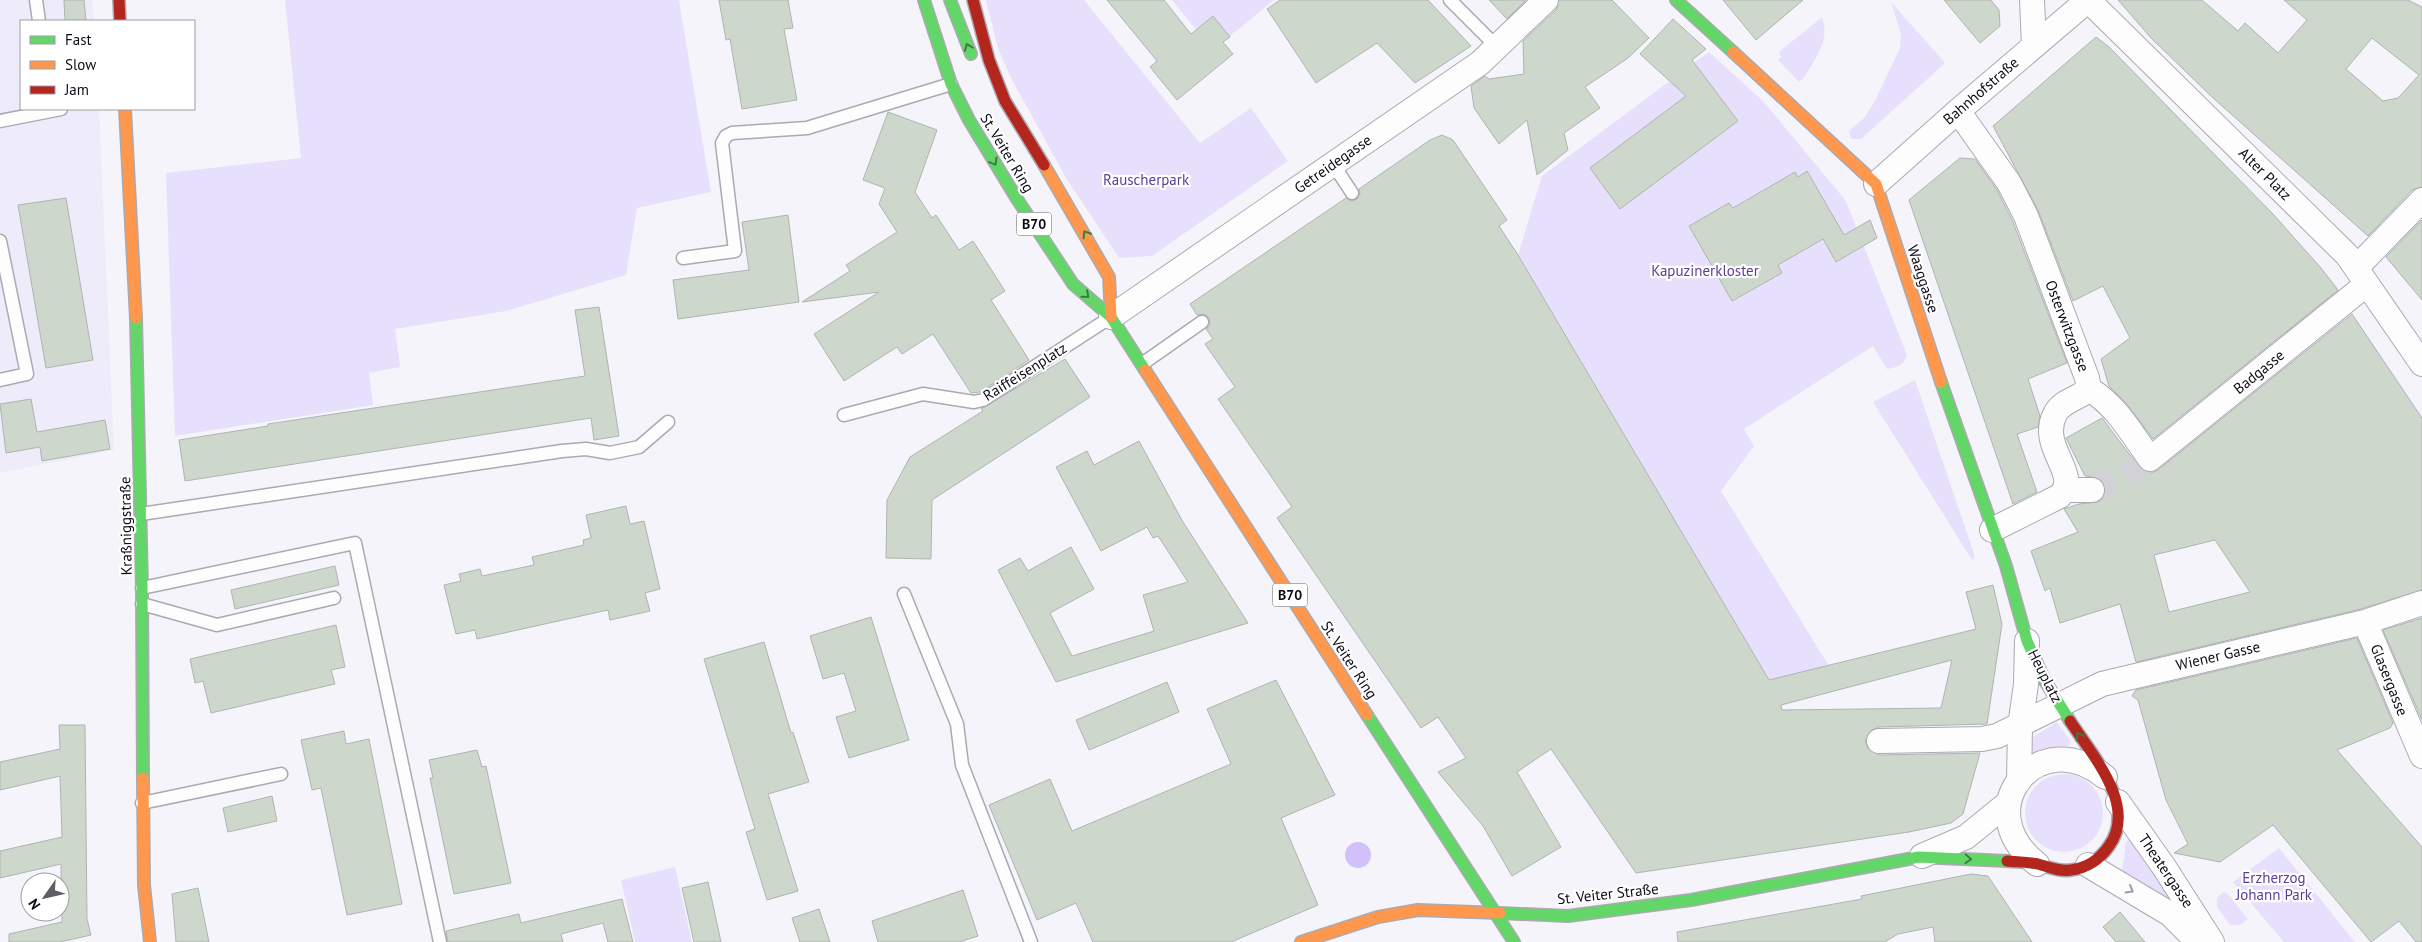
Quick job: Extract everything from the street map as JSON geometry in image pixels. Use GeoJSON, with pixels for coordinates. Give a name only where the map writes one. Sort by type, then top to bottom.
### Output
{"type":"FeatureCollection","features":[{"type":"Feature","properties":{"kind":"street"},"geometry":{"type":"LineString","coordinates":[[119,0],[120,20]]}},
{"type":"Feature","properties":{"kind":"street"},"geometry":{"type":"LineString","coordinates":[[950,0],[974,61]]}},
{"type":"Feature","properties":{"kind":"street","name":"St. Veiter Ring"},"geometry":{"type":"LineString","coordinates":[[973,0],[989,60],[1005,100],[1094,248],[1109,277],[1112,317]]}},
{"type":"Feature","properties":{"kind":"street","name":"Getreidegasse"},"geometry":{"type":"LineString","coordinates":[[1112,317],[1480,63],[1546,0]]}},
{"type":"Feature","properties":{"kind":"street","name":"Waaggasse"},"geometry":{"type":"LineString","coordinates":[[1676,0],[1876,184],[1992,530],[2006,566],[2027,641]]}},
{"type":"Feature","properties":{"kind":"street"},"geometry":{"type":"LineString","coordinates":[[2032,0],[2034,46]]}},
{"type":"Feature","properties":{"kind":"street","name":"Bahnhofstraße"},"geometry":{"type":"LineString","coordinates":[[1876,184],[2034,46],[2077,3]]}},
{"type":"Feature","properties":{"kind":"street","name":"Alter Platz"},"geometry":{"type":"LineString","coordinates":[[2077,3],[2347,255],[2422,364]]}},
{"type":"Feature","properties":{"kind":"street","name":"St. Veiter Ring"},"geometry":{"type":"LineString","coordinates":[[925,5],[951,84],[969,120],[1017,199],[1073,284],[1112,317],[1494,914],[1514,942]]}},
{"type":"Feature","properties":{"kind":"street","name":"St. Veiter Ring"},"geometry":{"type":"LineString","coordinates":[[986,84],[1005,100]]}},
{"type":"Feature","properties":{"kind":"street","name":"Kraßniggstraße"},"geometry":{"type":"LineString","coordinates":[[125,110],[136,320],[142,588],[142,804],[144,885],[150,942]]}},
{"type":"Feature","properties":{"kind":"street","name":"Osterwitzgasse"},"geometry":{"type":"LineString","coordinates":[[1958,111],[2009,183],[2026,216],[2087,378],[2089,389],[2083,395],[2063,404],[2056,413],[2050,431],[2052,444],[2065,472],[2067,481],[2065,490]]}},
{"type":"Feature","properties":{"kind":"street","name":"Badgasse"},"geometry":{"type":"LineString","coordinates":[[2089,389],[2113,408],[2148,461],[2362,276],[2422,200]]}},
{"type":"Feature","properties":{"kind":"street"},"geometry":{"type":"LineString","coordinates":[[1992,530],[2060,496],[2065,490],[2092,490]]}},
{"type":"Feature","properties":{"kind":"street","name":"Wiener Gasse"},"geometry":{"type":"LineString","coordinates":[[1879,740],[1982,739],[1997,736],[2020,727],[2059,704],[2102,684],[2365,622],[2422,603]]}},
{"type":"Feature","properties":{"kind":"street","name":"Glasergasse"},"geometry":{"type":"LineString","coordinates":[[2365,622],[2419,742]]}},
{"type":"Feature","properties":{"kind":"street","name":"Heuplatz"},"geometry":{"type":"LineString","coordinates":[[2027,641],[2059,704],[2113,789],[2118,802],[2119,821],[2114,839],[2103,854],[2088,865],[2071,870],[2054,870],[2038,864],[2023,853],[2013,838],[2008,820],[2009,802],[2019,781],[2031,769],[2045,762],[2061,759],[2078,760],[2092,767],[2105,777]]}},
{"type":"Feature","properties":{"kind":"street","name":"Heuplatz"},"geometry":{"type":"LineString","coordinates":[[2019,781],[2020,727],[2026,684],[2027,641]]}},
{"type":"Feature","properties":{"kind":"street","name":"Heuplatz"},"geometry":{"type":"LineString","coordinates":[[1919,857],[1966,837],[2009,802]]}},
{"type":"Feature","properties":{"kind":"street","name":"Theatergasse"},"geometry":{"type":"LineString","coordinates":[[2118,802],[2164,867],[2212,942]]}},
{"type":"Feature","properties":{"kind":"street","name":"St. Veiter Straße"},"geometry":{"type":"LineString","coordinates":[[1301,942],[1378,917],[1418,910],[1568,916],[1682,902],[1919,857]]}},
{"type":"Feature","properties":{"kind":"street","name":"Heuplatz"},"geometry":{"type":"LineString","coordinates":[[1919,857],[1967,858],[2038,864]]}},
{"type":"Feature","properties":{"kind":"street"},"geometry":{"type":"LineString","coordinates":[[2088,865],[2170,914],[2198,942]]}},
{"type":"Feature","properties":{"kind":"lane"},"geometry":{"type":"LineString","coordinates":[[36,0],[39,20]]}},
{"type":"Feature","properties":{"kind":"lane"},"geometry":{"type":"LineString","coordinates":[[1450,0],[1497,47]]}},
{"type":"Feature","properties":{"kind":"lane"},"geometry":{"type":"LineString","coordinates":[[683,258],[735,251],[722,143],[726,136],[732,133],[807,128],[951,84]]}},
{"type":"Feature","properties":{"kind":"lane"},"geometry":{"type":"LineString","coordinates":[[0,121],[56,110]]}},
{"type":"Feature","properties":{"kind":"lane"},"geometry":{"type":"LineString","coordinates":[[1334,164],[1352,193]]}},
{"type":"Feature","properties":{"kind":"lane"},"geometry":{"type":"LineString","coordinates":[[0,242],[27,374],[0,380]]}},
{"type":"Feature","properties":{"kind":"lane","name":"Raiffeisenplatz"},"geometry":{"type":"LineString","coordinates":[[844,414],[923,394],[974,402],[982,400],[1112,317]]}},
{"type":"Feature","properties":{"kind":"lane"},"geometry":{"type":"LineString","coordinates":[[1142,364],[1202,322]]}},
{"type":"Feature","properties":{"kind":"lane"},"geometry":{"type":"LineString","coordinates":[[140,514],[562,451],[586,449],[610,453],[639,447],[668,422]]}},
{"type":"Feature","properties":{"kind":"lane"},"geometry":{"type":"LineString","coordinates":[[142,588],[355,543],[440,942]]}},
{"type":"Feature","properties":{"kind":"lane"},"geometry":{"type":"LineString","coordinates":[[904,594],[957,724],[962,766],[1031,942]]}},
{"type":"Feature","properties":{"kind":"lane"},"geometry":{"type":"LineString","coordinates":[[142,604],[217,625],[334,598]]}},
{"type":"Feature","properties":{"kind":"lane"},"geometry":{"type":"LineString","coordinates":[[142,804],[281,774]]}},
{"type":"Feature","properties":{"kind":"shaded area"},"geometry":{"type":"Polygon","coordinates":[[[0,0],[92,0],[94,20],[20,20],[20,110],[99,110],[114,450],[0,473],[0,0]]]}},
{"type":"Feature","properties":{"kind":"shaded area"},"geometry":{"type":"Polygon","coordinates":[[[1358,842],[1367,846],[1371,855],[1367,864],[1358,868],[1349,864],[1345,855],[1349,846],[1358,842]]]}},
{"type":"Feature","properties":{"kind":"green space"},"geometry":{"type":"Polygon","coordinates":[[[285,0],[679,0],[711,192],[637,208],[626,275],[506,311],[395,329],[400,367],[369,373],[373,405],[175,436],[166,173],[301,158],[285,0]]]}},
{"type":"Feature","properties":{"kind":"green space","name":"Rauscherpark"},"geometry":{"type":"Polygon","coordinates":[[[986,0],[1084,0],[1200,143],[1251,108],[1288,161],[1152,256],[1119,258],[1066,178],[1011,78],[998,48],[986,0]]]}},
{"type":"Feature","properties":{"kind":"green space"},"geometry":{"type":"Polygon","coordinates":[[[1172,0],[1274,0],[1213,50],[1172,0]]]}},
{"type":"Feature","properties":{"kind":"green space"},"geometry":{"type":"Polygon","coordinates":[[[1891,2],[1945,63],[1861,139],[1851,139],[1849,131],[1864,118],[1875,101],[1900,48],[1901,34],[1891,2]]]}},
{"type":"Feature","properties":{"kind":"green space"},"geometry":{"type":"Polygon","coordinates":[[[1822,17],[1825,33],[1823,41],[1813,63],[1804,78],[1799,82],[1778,60],[1781,57],[1779,52],[1822,17]]]}},
{"type":"Feature","properties":{"kind":"green space","name":"Kapuzinerkloster"},"geometry":{"type":"Polygon","coordinates":[[[1709,52],[1763,101],[1846,201],[1907,355],[1904,362],[1900,365],[1887,369],[1873,346],[1744,429],[1754,446],[1721,491],[1829,666],[1769,680],[1518,255],[1542,176],[1709,52]]]}},
{"type":"Feature","properties":{"kind":"green space"},"geometry":{"type":"Polygon","coordinates":[[[1915,380],[1975,557],[1972,560],[1873,402],[1915,380]]]}},
{"type":"Feature","properties":{"kind":"green space"},"geometry":{"type":"Polygon","coordinates":[[[2057,722],[2071,742],[2068,746],[2041,749],[2029,756],[2030,739],[2057,722]]]}},
{"type":"Feature","properties":{"kind":"green space"},"geometry":{"type":"Polygon","coordinates":[[[2064,774],[2079,777],[2092,785],[2100,798],[2103,813],[2100,828],[2092,841],[2079,849],[2064,852],[2049,849],[2036,841],[2028,828],[2025,813],[2028,798],[2036,785],[2049,777],[2064,774]]]}},
{"type":"Feature","properties":{"kind":"green space"},"geometry":{"type":"Polygon","coordinates":[[[2129,840],[2171,897],[2171,900],[2122,871],[2126,842],[2129,840]]]}},
{"type":"Feature","properties":{"kind":"green space","name":"Erzherzog Johann Park"},"geometry":{"type":"Polygon","coordinates":[[[2279,848],[2355,942],[2284,942],[2233,882],[2279,848]]]}},
{"type":"Feature","properties":{"kind":"green space"},"geometry":{"type":"Polygon","coordinates":[[[675,867],[692,942],[635,942],[621,880],[675,867]]]}},
{"type":"Feature","properties":{"kind":"green space"},"geometry":{"type":"Polygon","coordinates":[[[2223,892],[2228,894],[2248,919],[2240,925],[2230,925],[2217,907],[2217,898],[2223,892]]]}},
{"type":"Feature","properties":{"kind":"building"},"geometry":{"type":"Polygon","coordinates":[[[64,0],[84,0],[86,20],[65,20],[64,0]]]}},
{"type":"Feature","properties":{"kind":"building"},"geometry":{"type":"Polygon","coordinates":[[[719,0],[788,0],[793,28],[784,29],[797,100],[742,109],[730,39],[726,40],[719,0]]]}},
{"type":"Feature","properties":{"kind":"building"},"geometry":{"type":"Polygon","coordinates":[[[1107,0],[1164,0],[1191,34],[1213,16],[1230,37],[1223,42],[1233,54],[1177,100],[1150,67],[1157,61],[1107,0]]]}},
{"type":"Feature","properties":{"kind":"building"},"geometry":{"type":"Polygon","coordinates":[[[1280,0],[1428,0],[1471,46],[1415,83],[1377,43],[1316,83],[1267,9],[1280,0]]]}},
{"type":"Feature","properties":{"kind":"building"},"geometry":{"type":"Polygon","coordinates":[[[1489,0],[1526,0],[1507,19],[1489,0]]]}},
{"type":"Feature","properties":{"kind":"building"},"geometry":{"type":"Polygon","coordinates":[[[1559,0],[1612,0],[1649,38],[1628,58],[1585,87],[1600,108],[1564,133],[1568,150],[1537,175],[1527,120],[1499,144],[1474,108],[1471,86],[1485,76],[1489,79],[1524,74],[1523,41],[1556,10],[1559,0]]]}},
{"type":"Feature","properties":{"kind":"building"},"geometry":{"type":"Polygon","coordinates":[[[1723,0],[1803,0],[1756,40],[1723,0]]]}},
{"type":"Feature","properties":{"kind":"building"},"geometry":{"type":"Polygon","coordinates":[[[1944,0],[1991,0],[1999,10],[2000,26],[1980,43],[1944,0]]]}},
{"type":"Feature","properties":{"kind":"building"},"geometry":{"type":"Polygon","coordinates":[[[2118,0],[2202,0],[2238,31],[2245,23],[2278,53],[2307,20],[2284,0],[2408,0],[2422,7],[2422,187],[2412,190],[2368,236],[2212,97],[2152,39],[2118,0]],[[2372,38],[2346,69],[2383,101],[2398,98],[2419,75],[2372,38]]]}},
{"type":"Feature","properties":{"kind":"building"},"geometry":{"type":"Polygon","coordinates":[[[1673,19],[1706,49],[1692,60],[1738,121],[1620,209],[1590,168],[1686,96],[1640,54],[1673,19]]]}},
{"type":"Feature","properties":{"kind":"building"},"geometry":{"type":"Polygon","coordinates":[[[2096,37],[2109,47],[2273,214],[2338,290],[2153,439],[2126,403],[2109,386],[2101,359],[2130,338],[2103,286],[2073,301],[2038,210],[1993,126],[2096,37]]]}},
{"type":"Feature","properties":{"kind":"building"},"geometry":{"type":"Polygon","coordinates":[[[888,112],[937,130],[915,192],[932,218],[936,215],[959,250],[973,241],[1005,291],[991,300],[1029,360],[980,392],[971,393],[933,334],[902,354],[897,347],[844,381],[814,334],[879,292],[802,302],[850,271],[846,265],[897,232],[879,204],[885,188],[863,180],[888,112]]]}},
{"type":"Feature","properties":{"kind":"building"},"geometry":{"type":"Polygon","coordinates":[[[1442,135],[1453,140],[1507,220],[1499,226],[1518,255],[1769,680],[1976,629],[1966,592],[1993,585],[2002,624],[1987,724],[1879,727],[1872,730],[1865,741],[1868,748],[1879,755],[1980,753],[1963,814],[1951,823],[1909,832],[1636,873],[1551,749],[1517,772],[1561,847],[1512,876],[1483,826],[1438,772],[1466,758],[1438,717],[1421,728],[1277,518],[1292,507],[1218,399],[1235,387],[1205,344],[1213,339],[1206,329],[1210,325],[1209,318],[1205,314],[1197,315],[1190,304],[1346,198],[1352,201],[1357,199],[1360,193],[1359,189],[1430,140],[1442,135]],[[1952,660],[1781,705],[1782,710],[1941,708],[1952,660]]]}},
{"type":"Feature","properties":{"kind":"building"},"geometry":{"type":"Polygon","coordinates":[[[1960,158],[1975,159],[1997,190],[2013,222],[2067,363],[2028,379],[2040,416],[2038,427],[2017,434],[2037,492],[2013,504],[1909,200],[1960,158]]]}},
{"type":"Feature","properties":{"kind":"building"},"geometry":{"type":"Polygon","coordinates":[[[1807,171],[1844,235],[1870,220],[1877,238],[1836,262],[1823,239],[1778,265],[1782,273],[1732,301],[1689,226],[1729,203],[1733,208],[1795,172],[1798,177],[1807,171]]]}},
{"type":"Feature","properties":{"kind":"building"},"geometry":{"type":"Polygon","coordinates":[[[66,198],[93,360],[46,368],[18,205],[66,198]]]}},
{"type":"Feature","properties":{"kind":"building"},"geometry":{"type":"Polygon","coordinates":[[[788,215],[799,302],[678,319],[673,280],[749,270],[742,222],[788,215]]]}},
{"type":"Feature","properties":{"kind":"building"},"geometry":{"type":"Polygon","coordinates":[[[2422,220],[2422,300],[2386,257],[2422,220]]]}},
{"type":"Feature","properties":{"kind":"building"},"geometry":{"type":"Polygon","coordinates":[[[599,307],[619,436],[594,440],[591,418],[185,481],[179,440],[268,426],[268,424],[585,376],[575,310],[599,307]]]}},
{"type":"Feature","properties":{"kind":"building"},"geometry":{"type":"Polygon","coordinates":[[[2352,314],[2422,418],[2422,590],[2361,609],[2136,662],[2120,604],[2060,623],[2050,588],[2045,591],[2031,551],[2078,532],[2064,509],[2079,504],[2098,502],[2104,497],[2106,490],[2104,484],[2099,478],[2085,476],[2066,438],[2102,418],[2139,467],[2145,472],[2151,473],[2158,470],[2352,314]],[[2215,540],[2154,555],[2169,612],[2250,592],[2215,540]]]}},
{"type":"Feature","properties":{"kind":"building"},"geometry":{"type":"Polygon","coordinates":[[[1065,359],[1090,397],[932,500],[931,559],[886,558],[887,500],[910,457],[983,411],[981,409],[1065,359]]]}},
{"type":"Feature","properties":{"kind":"building"},"geometry":{"type":"Polygon","coordinates":[[[31,399],[37,432],[105,420],[110,449],[42,461],[40,447],[6,453],[0,404],[31,399]]]}},
{"type":"Feature","properties":{"kind":"building"},"geometry":{"type":"Polygon","coordinates":[[[1139,441],[1183,522],[1248,623],[1056,682],[998,570],[1020,558],[1028,571],[1071,547],[1094,589],[1050,613],[1072,656],[1154,631],[1143,595],[1188,582],[1158,536],[1153,538],[1147,527],[1101,551],[1056,467],[1087,451],[1094,465],[1139,441]]]}},
{"type":"Feature","properties":{"kind":"building"},"geometry":{"type":"Polygon","coordinates":[[[626,506],[630,524],[644,521],[660,589],[645,593],[650,611],[610,620],[608,610],[477,639],[475,630],[456,634],[444,585],[461,581],[459,574],[480,569],[482,576],[534,565],[532,557],[584,545],[583,540],[591,538],[586,515],[626,506]]]}},
{"type":"Feature","properties":{"kind":"building"},"geometry":{"type":"Polygon","coordinates":[[[335,566],[339,585],[235,609],[231,590],[335,566]]]}},
{"type":"Feature","properties":{"kind":"building"},"geometry":{"type":"Polygon","coordinates":[[[871,617],[909,740],[849,758],[836,717],[856,711],[844,673],[823,679],[810,636],[871,617]]]}},
{"type":"Feature","properties":{"kind":"building"},"geometry":{"type":"Polygon","coordinates":[[[2422,618],[2422,720],[2383,630],[2422,618]]]}},
{"type":"Feature","properties":{"kind":"building"},"geometry":{"type":"Polygon","coordinates":[[[336,625],[345,667],[331,670],[335,684],[211,713],[203,681],[195,683],[190,659],[336,625]]]}},
{"type":"Feature","properties":{"kind":"building"},"geometry":{"type":"Polygon","coordinates":[[[2357,638],[2393,723],[2390,728],[2337,750],[2422,847],[2422,942],[2416,942],[2399,921],[2371,942],[2273,825],[2220,862],[2174,853],[2188,844],[2166,800],[2138,700],[2132,696],[2136,690],[2357,638]]]}},
{"type":"Feature","properties":{"kind":"building"},"geometry":{"type":"Polygon","coordinates":[[[764,642],[791,733],[793,732],[809,782],[768,794],[798,891],[767,900],[746,832],[755,829],[704,659],[764,642]]]}},
{"type":"Feature","properties":{"kind":"building"},"geometry":{"type":"Polygon","coordinates":[[[1276,680],[1335,795],[1281,818],[1318,905],[1231,942],[1093,942],[1076,903],[1037,920],[989,805],[1050,779],[1072,831],[1231,764],[1207,709],[1276,680]]]}},
{"type":"Feature","properties":{"kind":"building"},"geometry":{"type":"Polygon","coordinates":[[[1167,682],[1179,712],[1089,750],[1076,720],[1167,682]]]}},
{"type":"Feature","properties":{"kind":"building"},"geometry":{"type":"Polygon","coordinates":[[[59,725],[85,725],[87,919],[91,935],[60,942],[9,942],[9,934],[62,922],[70,922],[70,872],[61,872],[61,864],[0,878],[0,851],[62,837],[60,776],[0,790],[0,762],[60,749],[59,725]]]}},
{"type":"Feature","properties":{"kind":"building"},"geometry":{"type":"Polygon","coordinates":[[[344,731],[346,744],[369,739],[402,904],[347,915],[321,788],[312,790],[301,740],[344,731]]]}},
{"type":"Feature","properties":{"kind":"building"},"geometry":{"type":"Polygon","coordinates":[[[477,750],[482,767],[486,766],[511,883],[454,894],[430,778],[433,778],[429,760],[477,750]]]}},
{"type":"Feature","properties":{"kind":"building"},"geometry":{"type":"Polygon","coordinates":[[[272,796],[277,821],[228,832],[223,808],[272,796]]]}},
{"type":"Feature","properties":{"kind":"building"},"geometry":{"type":"Polygon","coordinates":[[[1971,874],[1988,876],[2032,942],[1935,942],[1933,927],[1898,934],[1885,942],[1678,942],[1677,932],[1862,899],[1861,896],[1971,874]]]}},
{"type":"Feature","properties":{"kind":"building"},"geometry":{"type":"Polygon","coordinates":[[[708,882],[721,942],[694,942],[682,888],[708,882]]]}},
{"type":"Feature","properties":{"kind":"building"},"geometry":{"type":"Polygon","coordinates":[[[198,888],[209,942],[176,942],[172,894],[198,888]]]}},
{"type":"Feature","properties":{"kind":"building"},"geometry":{"type":"Polygon","coordinates":[[[963,890],[978,936],[959,942],[878,942],[872,921],[963,890]]]}},
{"type":"Feature","properties":{"kind":"building"},"geometry":{"type":"Polygon","coordinates":[[[622,899],[633,942],[608,942],[603,923],[561,934],[563,942],[448,942],[446,931],[519,914],[521,923],[622,899]]]}},
{"type":"Feature","properties":{"kind":"building"},"geometry":{"type":"Polygon","coordinates":[[[819,909],[830,942],[800,942],[792,918],[819,909]]]}},
{"type":"Feature","properties":{"kind":"building"},"geometry":{"type":"Polygon","coordinates":[[[2120,912],[2145,942],[2116,942],[2103,927],[2120,912]]]}},
{"type":"Feature","properties":{"kind":"tunnel"},"geometry":{"type":"LineString","coordinates":[[2092,490],[2145,463]]}},
{"type":"Feature","properties":{"kind":"traffic: fast"},"geometry":{"type":"LineString","coordinates":[[924,0],[951,84],[969,120],[1017,199],[1073,284],[1111,317],[1145,370]]}},
{"type":"Feature","properties":{"kind":"traffic: fast"},"geometry":{"type":"LineString","coordinates":[[950,0],[971,54]]}},
{"type":"Feature","properties":{"kind":"traffic: fast"},"geometry":{"type":"LineString","coordinates":[[1676,0],[1733,52]]}},
{"type":"Feature","properties":{"kind":"traffic: fast"},"geometry":{"type":"LineString","coordinates":[[136,318],[142,588],[143,778]]}},
{"type":"Feature","properties":{"kind":"traffic: fast"},"geometry":{"type":"LineString","coordinates":[[1941,382],[2006,566],[2027,641],[2045,681],[2070,721]]}},
{"type":"Feature","properties":{"kind":"traffic: fast"},"geometry":{"type":"LineString","coordinates":[[1367,715],[1514,942]]}},
{"type":"Feature","properties":{"kind":"traffic: fast"},"geometry":{"type":"LineString","coordinates":[[1500,913],[1568,916],[1691,900],[1919,857],[2007,861]]}},
{"type":"Feature","properties":{"kind":"traffic: slow"},"geometry":{"type":"LineString","coordinates":[[1733,52],[1876,184],[1941,382]]}},
{"type":"Feature","properties":{"kind":"traffic: slow"},"geometry":{"type":"LineString","coordinates":[[125,110],[136,318]]}},
{"type":"Feature","properties":{"kind":"traffic: slow"},"geometry":{"type":"LineString","coordinates":[[1044,165],[1109,277],[1111,317]]}},
{"type":"Feature","properties":{"kind":"traffic: slow"},"geometry":{"type":"LineString","coordinates":[[1145,370],[1367,715]]}},
{"type":"Feature","properties":{"kind":"traffic: slow"},"geometry":{"type":"LineString","coordinates":[[143,778],[144,885],[150,942]]}},
{"type":"Feature","properties":{"kind":"traffic: slow"},"geometry":{"type":"LineString","coordinates":[[1301,942],[1378,917],[1418,910],[1500,913]]}},
{"type":"Feature","properties":{"kind":"traffic: jam"},"geometry":{"type":"LineString","coordinates":[[119,0],[120,20]]}},
{"type":"Feature","properties":{"kind":"traffic: jam"},"geometry":{"type":"LineString","coordinates":[[973,0],[989,60],[1005,101],[1044,165]]}},
{"type":"Feature","properties":{"kind":"traffic: jam"},"geometry":{"type":"LineString","coordinates":[[2007,861],[2034,863],[2062,870],[2077,869],[2088,865],[2102,855],[2117,831],[2118,814],[2109,781],[2070,721]]}}]}
